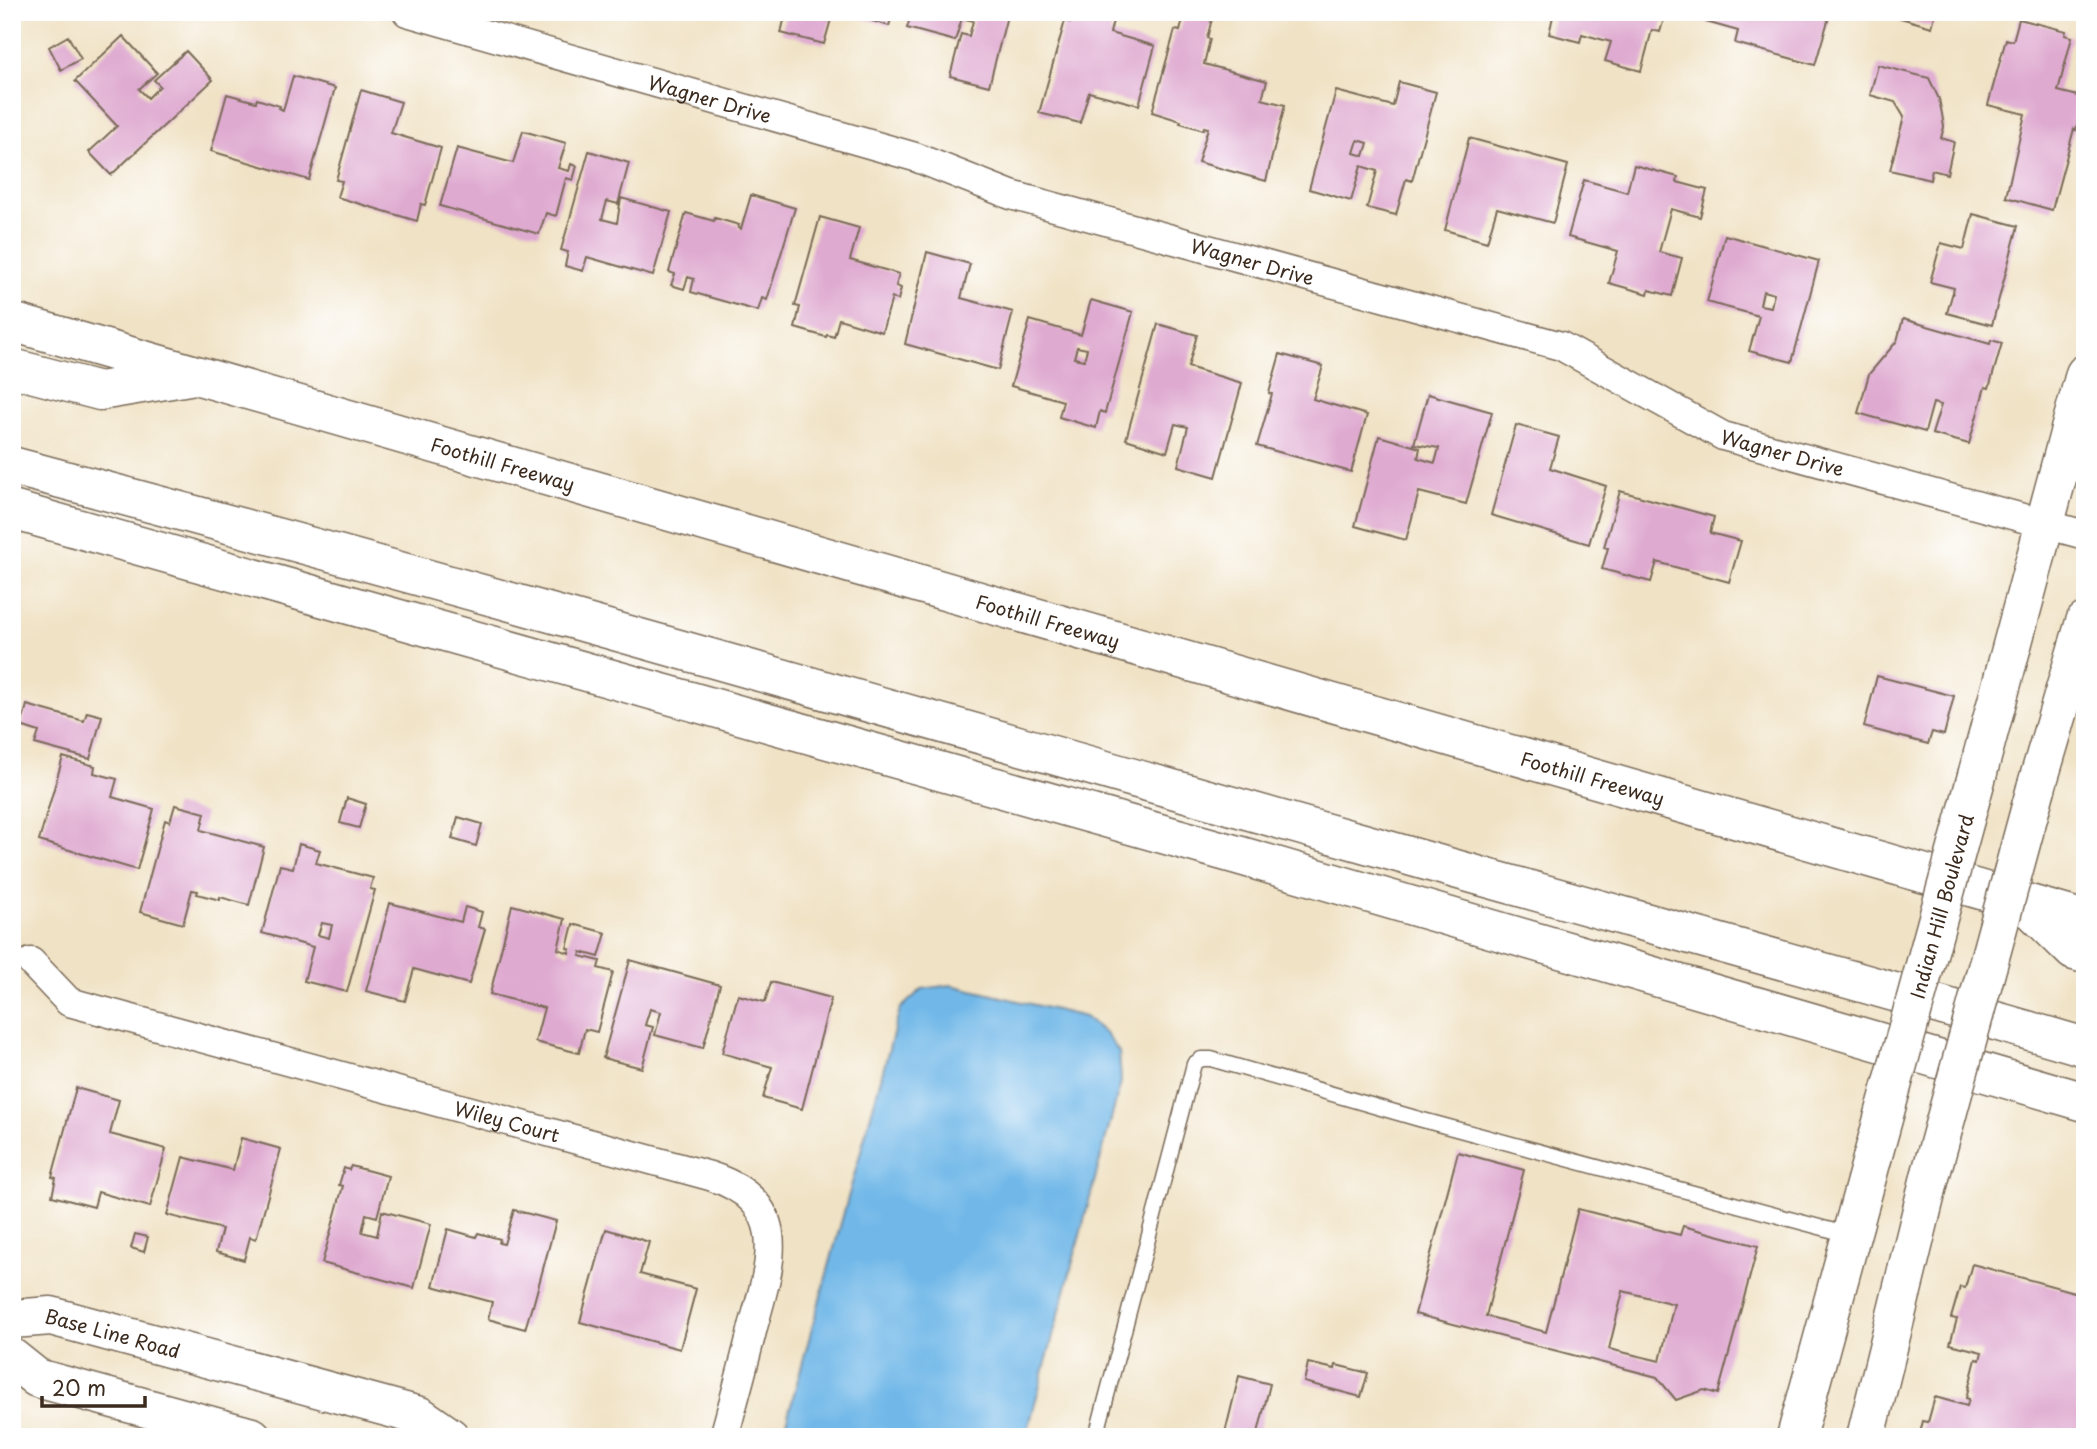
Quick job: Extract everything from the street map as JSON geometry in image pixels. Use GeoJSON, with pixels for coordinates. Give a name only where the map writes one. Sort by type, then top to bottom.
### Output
{"type":"FeatureCollection","features":[{"type":"Feature","properties":{"kind":"main road","name":"Foothill Freeway"},"geometry":{"type":"LineString","coordinates":[[12,321],[2085,919]]}},
{"type":"Feature","properties":{"kind":"main road"},"geometry":{"type":"LineString","coordinates":[[12,368],[100,391],[198,374]]}},
{"type":"Feature","properties":{"kind":"main road","name":"Indian Hill Boulevard"},"geometry":{"type":"LineString","coordinates":[[1796,1437],[2085,374]]}},
{"type":"Feature","properties":{"kind":"main road"},"geometry":{"type":"LineString","coordinates":[[12,466],[661,643],[1343,838],[1865,982],[2085,1047]]}},
{"type":"Feature","properties":{"kind":"main road"},"geometry":{"type":"LineString","coordinates":[[12,510],[1241,856],[2085,1102]]}},
{"type":"Feature","properties":{"kind":"main road"},"geometry":{"type":"LineString","coordinates":[[1866,1437],[1930,1178],[2036,788],[2085,622]]}},
{"type":"Feature","properties":{"kind":"main road"},"geometry":{"type":"LineString","coordinates":[[2026,903],[2074,951],[2085,954]]}},
{"type":"Feature","properties":{"kind":"main road","name":"Base Line Road"},"geometry":{"type":"LineString","coordinates":[[12,1319],[51,1316],[420,1416],[450,1437]]}},
{"type":"Feature","properties":{"kind":"main road"},"geometry":{"type":"LineString","coordinates":[[12,1358],[37,1378],[252,1437]]}},
{"type":"Feature","properties":{"kind":"street","name":"Wagner Drive"},"geometry":{"type":"LineString","coordinates":[[407,12],[915,158],[1011,195],[1561,346],[1723,436],[2085,535]]}},
{"type":"Feature","properties":{"kind":"street","name":"Wiley Court"},"geometry":{"type":"LineString","coordinates":[[31,962],[69,1002],[728,1181],[757,1205],[765,1219],[771,1249],[770,1265],[724,1437]]}},
{"type":"Feature","properties":{"kind":"lane"},"geometry":{"type":"LineString","coordinates":[[1096,1437],[1194,1064],[1201,1059],[1211,1059],[1419,1119],[1851,1236]]}},
{"type":"Feature","properties":{"kind":"water"},"geometry":{"type":"Polygon","coordinates":[[[951,985],[1085,1017],[1106,1034],[1119,1052],[1121,1082],[1026,1437],[782,1437],[900,1009],[922,989],[951,985]]]}},
{"type":"Feature","properties":{"kind":"building"},"geometry":{"type":"Polygon","coordinates":[[[786,12],[833,12],[824,44],[781,33],[786,12]]]}},
{"type":"Feature","properties":{"kind":"building"},"geometry":{"type":"Polygon","coordinates":[[[842,12],[893,12],[889,26],[842,12]]]}},
{"type":"Feature","properties":{"kind":"building"},"geometry":{"type":"Polygon","coordinates":[[[912,12],[1008,12],[989,86],[950,76],[961,34],[969,36],[973,21],[962,18],[955,41],[907,28],[912,12]]]}},
{"type":"Feature","properties":{"kind":"building"},"geometry":{"type":"Polygon","coordinates":[[[1072,12],[1100,12],[1114,16],[1110,33],[1155,46],[1139,105],[1089,92],[1080,123],[1039,113],[1065,21],[1070,22],[1072,12]]]}},
{"type":"Feature","properties":{"kind":"building"},"geometry":{"type":"Polygon","coordinates":[[[1185,12],[1212,19],[1204,64],[1267,81],[1262,99],[1285,105],[1266,181],[1198,162],[1208,128],[1204,127],[1203,130],[1152,112],[1175,30],[1180,31],[1185,12]]]}},
{"type":"Feature","properties":{"kind":"building"},"geometry":{"type":"Polygon","coordinates":[[[1554,12],[1666,12],[1660,32],[1652,30],[1641,71],[1605,61],[1611,42],[1582,34],[1580,42],[1549,34],[1554,12]]]}},
{"type":"Feature","properties":{"kind":"building"},"geometry":{"type":"Polygon","coordinates":[[[1709,12],[1830,14],[1815,65],[1735,43],[1738,31],[1706,22],[1709,12]]]}},
{"type":"Feature","properties":{"kind":"building"},"geometry":{"type":"Polygon","coordinates":[[[1898,12],[1936,12],[1932,27],[1897,17],[1898,12]]]}},
{"type":"Feature","properties":{"kind":"building"},"geometry":{"type":"Polygon","coordinates":[[[2019,19],[2066,31],[2065,35],[2072,37],[2058,91],[2082,97],[2082,107],[2052,210],[2006,197],[2025,114],[1988,105],[2006,39],[2013,41],[2019,19]]]}},
{"type":"Feature","properties":{"kind":"building"},"geometry":{"type":"Polygon","coordinates":[[[68,36],[81,59],[61,70],[49,47],[68,36]]]}},
{"type":"Feature","properties":{"kind":"building"},"geometry":{"type":"Polygon","coordinates":[[[123,36],[157,73],[139,89],[148,98],[160,86],[154,80],[186,51],[213,80],[111,175],[89,152],[117,126],[75,81],[123,36]]]}},
{"type":"Feature","properties":{"kind":"building"},"geometry":{"type":"Polygon","coordinates":[[[1878,65],[1929,78],[1939,99],[1942,114],[1944,127],[1941,138],[1954,142],[1947,174],[1932,170],[1930,180],[1890,170],[1904,117],[1895,102],[1870,95],[1878,65]]]}},
{"type":"Feature","properties":{"kind":"building"},"geometry":{"type":"Polygon","coordinates":[[[293,76],[335,88],[309,180],[211,151],[227,94],[256,102],[257,99],[280,106],[283,110],[293,76]]]}},
{"type":"Feature","properties":{"kind":"building"},"geometry":{"type":"Polygon","coordinates":[[[1399,82],[1436,92],[1412,181],[1406,179],[1396,215],[1367,208],[1377,171],[1361,166],[1351,201],[1309,189],[1336,91],[1393,106],[1399,82]],[[1358,140],[1354,153],[1364,156],[1368,143],[1358,140]]]}},
{"type":"Feature","properties":{"kind":"building"},"geometry":{"type":"Polygon","coordinates":[[[361,90],[401,102],[391,133],[441,148],[425,205],[421,204],[417,221],[337,197],[342,181],[336,180],[361,90]]]}},
{"type":"Feature","properties":{"kind":"building"},"geometry":{"type":"Polygon","coordinates":[[[523,131],[566,143],[558,168],[569,171],[571,164],[577,166],[573,180],[566,178],[556,216],[546,213],[539,234],[440,206],[457,148],[513,163],[523,131]]]}},
{"type":"Feature","properties":{"kind":"building"},"geometry":{"type":"Polygon","coordinates":[[[1469,138],[1568,165],[1553,223],[1497,208],[1487,242],[1445,230],[1469,138]]]}},
{"type":"Feature","properties":{"kind":"building"},"geometry":{"type":"Polygon","coordinates":[[[589,151],[629,163],[618,204],[607,201],[602,219],[617,223],[621,198],[671,212],[653,276],[587,257],[583,271],[565,266],[568,252],[561,250],[589,151]]]}},
{"type":"Feature","properties":{"kind":"building"},"geometry":{"type":"Polygon","coordinates":[[[1634,165],[1678,177],[1677,182],[1707,190],[1700,217],[1671,209],[1659,252],[1682,258],[1672,296],[1649,290],[1648,294],[1609,283],[1618,251],[1568,237],[1584,180],[1627,192],[1634,165]]]}},
{"type":"Feature","properties":{"kind":"building"},"geometry":{"type":"Polygon","coordinates":[[[751,195],[795,208],[767,300],[762,298],[758,311],[691,292],[694,279],[688,277],[684,289],[671,285],[675,274],[669,272],[686,213],[714,221],[715,218],[739,225],[738,228],[741,229],[751,195]]]}},
{"type":"Feature","properties":{"kind":"building"},"geometry":{"type":"Polygon","coordinates":[[[1973,214],[2018,226],[1992,325],[1947,313],[1954,288],[1930,282],[1941,243],[1964,249],[1973,214]]]}},
{"type":"Feature","properties":{"kind":"building"},"geometry":{"type":"Polygon","coordinates":[[[820,217],[859,228],[850,260],[899,274],[896,286],[901,288],[898,300],[892,298],[882,332],[839,319],[834,337],[795,328],[800,307],[795,306],[820,217]]]}},
{"type":"Feature","properties":{"kind":"building"},"geometry":{"type":"Polygon","coordinates":[[[1725,235],[1819,261],[1792,362],[1749,351],[1759,316],[1707,302],[1725,235]],[[1763,291],[1760,305],[1771,307],[1774,294],[1763,291]]]}},
{"type":"Feature","properties":{"kind":"building"},"geometry":{"type":"Polygon","coordinates":[[[927,252],[970,264],[961,298],[1013,312],[998,370],[905,344],[927,252]]]}},
{"type":"Feature","properties":{"kind":"building"},"geometry":{"type":"Polygon","coordinates":[[[1091,300],[1133,312],[1105,413],[1100,411],[1096,428],[1059,417],[1063,401],[1011,386],[1030,320],[1081,335],[1091,300]],[[1077,347],[1074,358],[1084,360],[1087,349],[1077,347]]]}},
{"type":"Feature","properties":{"kind":"building"},"geometry":{"type":"Polygon","coordinates":[[[1903,319],[1990,344],[1991,340],[2002,343],[1989,388],[1985,387],[1969,444],[1932,434],[1941,405],[1933,403],[1925,432],[1858,413],[1869,374],[1897,341],[1903,319]]]}},
{"type":"Feature","properties":{"kind":"building"},"geometry":{"type":"Polygon","coordinates":[[[1158,324],[1197,335],[1188,367],[1242,383],[1216,477],[1178,466],[1188,427],[1175,424],[1167,452],[1126,439],[1158,324]]]}},
{"type":"Feature","properties":{"kind":"building"},"geometry":{"type":"Polygon","coordinates":[[[1280,354],[1323,366],[1313,399],[1367,415],[1351,472],[1257,446],[1280,354]]]}},
{"type":"Feature","properties":{"kind":"building"},"geometry":{"type":"Polygon","coordinates":[[[1428,394],[1492,412],[1466,504],[1419,492],[1406,540],[1355,526],[1379,436],[1420,448],[1418,458],[1435,463],[1439,448],[1414,444],[1428,394]]]}},
{"type":"Feature","properties":{"kind":"building"},"geometry":{"type":"Polygon","coordinates":[[[1516,425],[1559,437],[1550,468],[1606,486],[1589,544],[1491,515],[1516,425]]]}},
{"type":"Feature","properties":{"kind":"building"},"geometry":{"type":"Polygon","coordinates":[[[1620,491],[1714,517],[1710,533],[1741,541],[1729,582],[1657,562],[1651,582],[1602,569],[1608,548],[1604,547],[1620,491]]]}},
{"type":"Feature","properties":{"kind":"building"},"geometry":{"type":"Polygon","coordinates":[[[1877,676],[1954,696],[1944,735],[1932,732],[1928,744],[1864,727],[1877,676]]]}},
{"type":"Feature","properties":{"kind":"building"},"geometry":{"type":"Polygon","coordinates":[[[27,705],[84,721],[87,712],[102,716],[90,759],[35,744],[39,732],[21,726],[27,705]]]}},
{"type":"Feature","properties":{"kind":"building"},"geometry":{"type":"Polygon","coordinates":[[[63,757],[95,766],[94,773],[117,779],[112,797],[154,809],[137,870],[39,841],[63,757]]]}},
{"type":"Feature","properties":{"kind":"building"},"geometry":{"type":"Polygon","coordinates":[[[347,798],[366,804],[359,828],[340,823],[347,798]]]}},
{"type":"Feature","properties":{"kind":"building"},"geometry":{"type":"Polygon","coordinates":[[[175,805],[205,813],[201,830],[264,847],[249,905],[197,894],[198,891],[192,890],[183,924],[140,912],[165,820],[170,822],[175,805]]]}},
{"type":"Feature","properties":{"kind":"building"},"geometry":{"type":"Polygon","coordinates":[[[458,817],[482,824],[476,846],[452,839],[458,817]]]}},
{"type":"Feature","properties":{"kind":"building"},"geometry":{"type":"Polygon","coordinates":[[[299,844],[320,850],[316,863],[373,878],[370,889],[375,890],[347,992],[304,981],[313,947],[262,933],[280,865],[293,868],[299,844]],[[322,923],[318,935],[329,938],[332,925],[322,923]]]}},
{"type":"Feature","properties":{"kind":"building"},"geometry":{"type":"Polygon","coordinates":[[[390,903],[461,922],[465,907],[482,912],[478,927],[485,929],[469,984],[414,969],[405,1001],[366,991],[390,903]]]}},
{"type":"Feature","properties":{"kind":"building"},"geometry":{"type":"Polygon","coordinates":[[[512,905],[565,919],[558,949],[569,953],[570,949],[567,948],[573,924],[606,933],[599,957],[581,952],[580,956],[600,961],[598,968],[613,972],[597,1032],[585,1029],[579,1053],[535,1042],[544,1008],[490,994],[512,905]]]}},
{"type":"Feature","properties":{"kind":"building"},"geometry":{"type":"Polygon","coordinates":[[[630,960],[720,985],[703,1048],[655,1035],[661,1012],[650,1009],[645,1025],[653,1027],[642,1068],[603,1058],[630,960]]]}},
{"type":"Feature","properties":{"kind":"building"},"geometry":{"type":"Polygon","coordinates":[[[771,982],[831,998],[802,1109],[763,1098],[772,1067],[722,1053],[738,995],[765,1002],[771,982]]]}},
{"type":"Feature","properties":{"kind":"building"},"geometry":{"type":"Polygon","coordinates":[[[76,1088],[119,1100],[110,1134],[166,1149],[150,1207],[98,1192],[94,1207],[52,1196],[56,1178],[52,1177],[76,1088]]]}},
{"type":"Feature","properties":{"kind":"building"},"geometry":{"type":"Polygon","coordinates":[[[12,1135],[19,1137],[14,1156],[12,1155],[12,1135]]]}},
{"type":"Feature","properties":{"kind":"building"},"geometry":{"type":"Polygon","coordinates":[[[241,1138],[281,1149],[256,1239],[250,1237],[244,1260],[216,1252],[222,1229],[167,1215],[183,1157],[233,1170],[241,1138]]]}},
{"type":"Feature","properties":{"kind":"building"},"geometry":{"type":"Polygon","coordinates":[[[1458,1152],[1524,1170],[1486,1316],[1546,1332],[1578,1209],[1680,1235],[1683,1226],[1758,1246],[1718,1394],[1704,1390],[1676,1400],[1657,1377],[1415,1314],[1458,1152]],[[1623,1291],[1609,1349],[1660,1361],[1674,1304],[1623,1291]]]}},
{"type":"Feature","properties":{"kind":"building"},"geometry":{"type":"Polygon","coordinates":[[[351,1166],[388,1176],[377,1217],[366,1214],[362,1232],[377,1236],[382,1211],[431,1224],[414,1288],[322,1263],[343,1186],[339,1185],[344,1168],[349,1170],[351,1166]]]}},
{"type":"Feature","properties":{"kind":"building"},"geometry":{"type":"Polygon","coordinates":[[[514,1210],[556,1221],[525,1329],[488,1319],[492,1302],[433,1286],[448,1229],[476,1237],[478,1233],[500,1239],[499,1243],[504,1244],[514,1210]]]}},
{"type":"Feature","properties":{"kind":"building"},"geometry":{"type":"Polygon","coordinates":[[[606,1229],[649,1242],[640,1274],[696,1289],[680,1349],[580,1322],[606,1229]]]}},
{"type":"Feature","properties":{"kind":"building"},"geometry":{"type":"Polygon","coordinates":[[[135,1234],[148,1237],[144,1252],[131,1248],[135,1234]]]}},
{"type":"Feature","properties":{"kind":"building"},"geometry":{"type":"Polygon","coordinates":[[[1972,1264],[2085,1295],[2085,1437],[1919,1437],[1923,1421],[1928,1422],[1935,1397],[1967,1406],[1969,1399],[1966,1398],[1976,1359],[1980,1360],[1982,1352],[1950,1344],[1957,1319],[1951,1318],[1960,1287],[1965,1288],[1972,1264]]]}},
{"type":"Feature","properties":{"kind":"building"},"geometry":{"type":"Polygon","coordinates":[[[1308,1363],[1335,1369],[1336,1365],[1368,1373],[1361,1397],[1304,1382],[1308,1363]]]}},
{"type":"Feature","properties":{"kind":"building"},"geometry":{"type":"Polygon","coordinates":[[[1239,1376],[1270,1384],[1257,1437],[1224,1437],[1239,1376]]]}}]}
